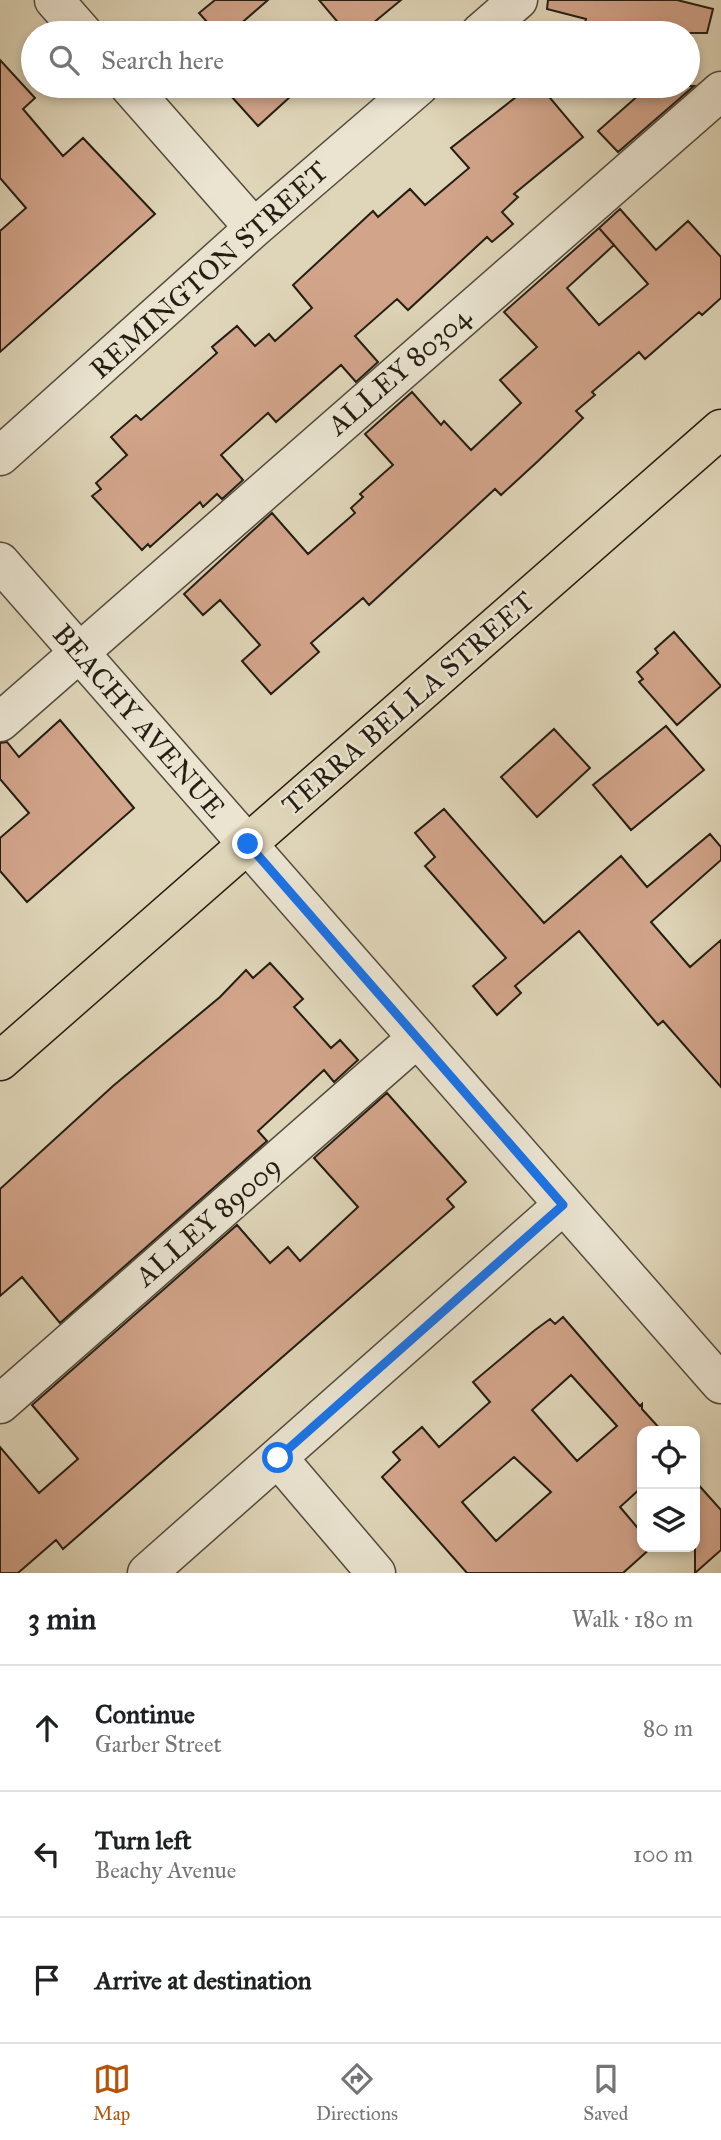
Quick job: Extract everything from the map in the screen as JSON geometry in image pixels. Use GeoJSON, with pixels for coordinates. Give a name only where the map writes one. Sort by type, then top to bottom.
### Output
{"type":"FeatureCollection","features":[{"type":"Feature","properties":{"kind":"main road","name":"TERRA BELLA STREET"},"geometry":{"type":"LineString","coordinates":[[0,1061],[721,429]]}},
{"type":"Feature","properties":{"kind":"street"},"geometry":{"type":"LineString","coordinates":[[54,0],[72,21]]}},
{"type":"Feature","properties":{"kind":"street"},"geometry":{"type":"LineString","coordinates":[[494,21],[518,0]]}},
{"type":"Feature","properties":{"kind":"street","name":"ALLEY 80304"},"geometry":{"type":"LineString","coordinates":[[0,722],[77,651],[721,91]]}},
{"type":"Feature","properties":{"kind":"street"},"geometry":{"type":"LineString","coordinates":[[140,98],[254,228]]}},
{"type":"Feature","properties":{"kind":"street","name":"REMINGTON STREET"},"geometry":{"type":"LineString","coordinates":[[0,456],[254,228],[405,98]]}},
{"type":"Feature","properties":{"kind":"street","name":"BEACHY AVENUE"},"geometry":{"type":"LineString","coordinates":[[0,562],[721,1384]]}},
{"type":"Feature","properties":{"kind":"street","name":"ALLEY 89009"},"geometry":{"type":"LineString","coordinates":[[0,1404],[417,1038]]}},
{"type":"Feature","properties":{"kind":"street"},"geometry":{"type":"LineString","coordinates":[[147,1573],[563,1205]]}},
{"type":"Feature","properties":{"kind":"street"},"geometry":{"type":"LineString","coordinates":[[278,1458],[376,1573]]}},
{"type":"Feature","properties":{"kind":"building"},"geometry":{"type":"Polygon","coordinates":[[[215,0],[268,0],[244,21],[206,21],[199,13],[215,0]]]}},
{"type":"Feature","properties":{"kind":"building"},"geometry":{"type":"Polygon","coordinates":[[[319,0],[401,0],[376,21],[337,21],[319,0]]]}},
{"type":"Feature","properties":{"kind":"building"},"geometry":{"type":"Polygon","coordinates":[[[548,0],[677,0],[713,9],[707,33],[700,33],[700,21],[585,21],[547,9],[548,0]]]}},
{"type":"Feature","properties":{"kind":"building"},"geometry":{"type":"Polygon","coordinates":[[[0,60],[21,83],[21,98],[35,98],[23,109],[63,156],[83,138],[155,214],[0,352],[0,231],[26,208],[0,178],[0,60]]]}},
{"type":"Feature","properties":{"kind":"building"},"geometry":{"type":"Polygon","coordinates":[[[233,98],[289,98],[258,126],[233,98]]]}},
{"type":"Feature","properties":{"kind":"building"},"geometry":{"type":"Polygon","coordinates":[[[515,98],[550,98],[583,137],[514,194],[518,197],[502,212],[513,224],[492,242],[487,237],[408,310],[397,299],[355,336],[378,362],[356,382],[341,365],[276,422],[268,413],[221,455],[243,480],[222,499],[217,494],[203,507],[200,502],[150,547],[148,544],[142,550],[92,496],[101,489],[96,483],[127,455],[111,437],[136,415],[141,420],[217,353],[212,347],[237,326],[255,346],[269,334],[275,341],[312,308],[293,285],[373,211],[378,217],[410,189],[425,205],[469,168],[451,148],[515,98]]]}},
{"type":"Feature","properties":{"kind":"building"},"geometry":{"type":"Polygon","coordinates":[[[635,98],[680,98],[618,152],[598,131],[635,98]]]}},
{"type":"Feature","properties":{"kind":"building"},"geometry":{"type":"Polygon","coordinates":[[[620,209],[656,250],[688,221],[721,257],[721,298],[702,315],[699,312],[645,359],[639,352],[592,392],[595,395],[576,411],[583,418],[537,462],[501,495],[495,489],[369,605],[363,598],[311,643],[319,652],[271,694],[242,661],[260,645],[220,600],[203,615],[184,594],[272,513],[308,554],[355,513],[351,508],[363,497],[360,494],[393,465],[365,434],[412,392],[441,425],[444,421],[471,450],[521,403],[500,380],[537,347],[504,312],[620,209]],[[614,245],[567,288],[599,325],[648,284],[614,245]]]}},
{"type":"Feature","properties":{"kind":"building"},"geometry":{"type":"Polygon","coordinates":[[[674,632],[721,686],[677,725],[639,682],[643,679],[637,672],[658,653],[655,649],[674,632]]]}},
{"type":"Feature","properties":{"kind":"building"},"geometry":{"type":"Polygon","coordinates":[[[60,720],[134,808],[27,902],[0,871],[0,838],[29,813],[0,779],[0,743],[7,742],[19,757],[60,720]]]}},
{"type":"Feature","properties":{"kind":"building"},"geometry":{"type":"Polygon","coordinates":[[[666,726],[704,770],[631,830],[593,785],[666,726]]]}},
{"type":"Feature","properties":{"kind":"building"},"geometry":{"type":"Polygon","coordinates":[[[554,729],[590,768],[537,817],[501,777],[554,729]]]}},
{"type":"Feature","properties":{"kind":"building"},"geometry":{"type":"Polygon","coordinates":[[[444,809],[544,923],[621,856],[647,887],[710,834],[721,847],[721,860],[651,922],[690,967],[721,940],[721,1087],[663,1021],[658,1025],[579,931],[515,986],[521,993],[497,1015],[473,986],[506,958],[425,866],[435,857],[415,833],[444,809]]]}},
{"type":"Feature","properties":{"kind":"building"},"geometry":{"type":"Polygon","coordinates":[[[270,963],[303,999],[294,1007],[331,1048],[340,1040],[358,1060],[334,1082],[324,1070],[258,1131],[267,1141],[60,1323],[22,1277],[0,1296],[0,1189],[113,1086],[220,997],[246,970],[253,978],[270,963]]]}},
{"type":"Feature","properties":{"kind":"building"},"geometry":{"type":"Polygon","coordinates":[[[387,1093],[466,1182],[447,1199],[454,1207],[63,1549],[56,1540],[18,1573],[0,1573],[0,1447],[39,1493],[78,1459],[32,1405],[237,1225],[270,1263],[288,1247],[300,1261],[358,1207],[314,1158],[387,1093]]]}},
{"type":"Feature","properties":{"kind":"building"},"geometry":{"type":"Polygon","coordinates":[[[563,1317],[640,1406],[642,1404],[642,1409],[657,1426],[637,1426],[637,1492],[620,1507],[637,1527],[637,1552],[646,1552],[623,1573],[467,1573],[382,1477],[400,1460],[393,1452],[422,1427],[439,1447],[490,1402],[473,1382],[550,1319],[555,1324],[563,1317]],[[571,1375],[532,1410],[577,1461],[617,1426],[571,1375]],[[514,1457],[462,1502],[496,1541],[551,1492],[514,1457]]]}},
{"type":"Feature","properties":{"kind":"building"},"geometry":{"type":"Polygon","coordinates":[[[700,1487],[721,1510],[721,1550],[695,1573],[695,1552],[700,1552],[700,1487]]]}},
{"type":"Feature","properties":{"kind":"route"},"geometry":{"type":"LineString","coordinates":[[248,844],[563,1205],[278,1458]]}}]}
